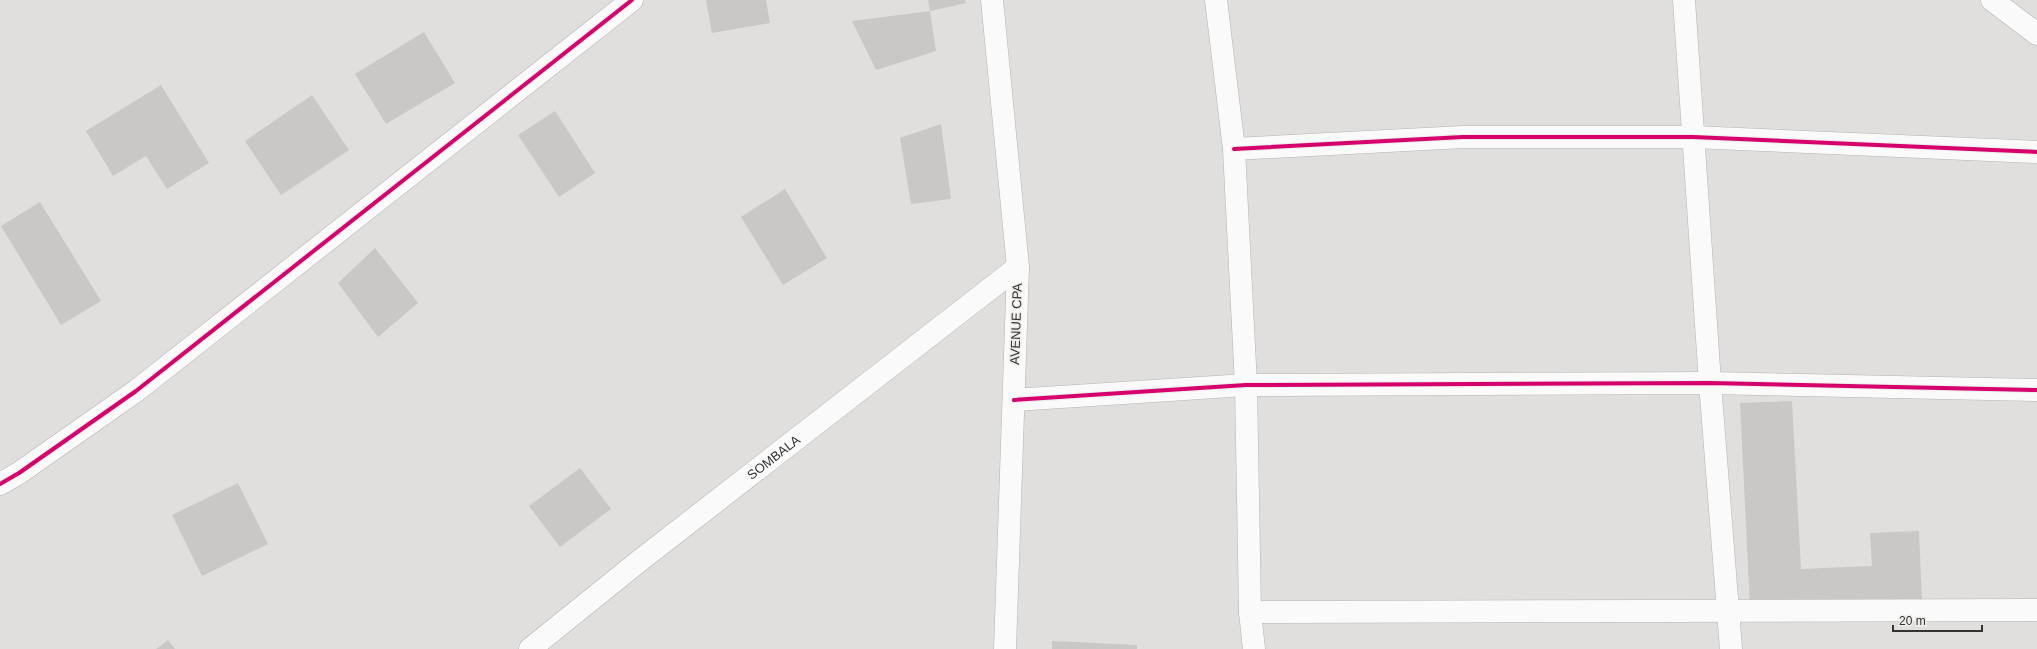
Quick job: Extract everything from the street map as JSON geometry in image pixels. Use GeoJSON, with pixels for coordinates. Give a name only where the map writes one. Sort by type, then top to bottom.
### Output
{"type":"FeatureCollection","features":[{"type":"Feature","properties":{"kind":"street"},"geometry":{"type":"LineString","coordinates":[[0,484],[19,473],[136,391],[632,0]]}},
{"type":"Feature","properties":{"kind":"street","name":"AVENUE CPA"},"geometry":{"type":"LineString","coordinates":[[992,0],[1018,267],[1005,649]]}},
{"type":"Feature","properties":{"kind":"street"},"geometry":{"type":"LineString","coordinates":[[1216,0],[1234,149],[1246,385],[1250,612],[1254,649]]}},
{"type":"Feature","properties":{"kind":"street"},"geometry":{"type":"LineString","coordinates":[[1684,0],[1710,383],[1731,649]]}},
{"type":"Feature","properties":{"kind":"street"},"geometry":{"type":"LineString","coordinates":[[1992,0],[2037,34]]}},
{"type":"Feature","properties":{"kind":"street"},"geometry":{"type":"LineString","coordinates":[[1234,149],[1463,137],[1693,137],[2037,152]]}},
{"type":"Feature","properties":{"kind":"street","name":"SOMBALA"},"geometry":{"type":"LineString","coordinates":[[530,649],[638,562],[1018,267]]}},
{"type":"Feature","properties":{"kind":"street"},"geometry":{"type":"LineString","coordinates":[[1014,400],[1246,385],[1710,383],[2037,390]]}},
{"type":"Feature","properties":{"kind":"street"},"geometry":{"type":"LineString","coordinates":[[1250,612],[1728,612],[2037,610]]}},
{"type":"Feature","properties":{"kind":"building"},"geometry":{"type":"Polygon","coordinates":[[[706,0],[766,0],[770,23],[712,33],[706,0]]]}},
{"type":"Feature","properties":{"kind":"building"},"geometry":{"type":"Polygon","coordinates":[[[928,0],[965,0],[966,3],[930,11],[928,0]]]}},
{"type":"Feature","properties":{"kind":"building"},"geometry":{"type":"Polygon","coordinates":[[[930,11],[936,51],[876,70],[852,21],[930,11]]]}},
{"type":"Feature","properties":{"kind":"building"},"geometry":{"type":"Polygon","coordinates":[[[424,32],[455,83],[386,124],[355,74],[424,32]]]}},
{"type":"Feature","properties":{"kind":"building"},"geometry":{"type":"Polygon","coordinates":[[[161,85],[209,163],[167,189],[146,156],[113,176],[86,131],[161,85]]]}},
{"type":"Feature","properties":{"kind":"building"},"geometry":{"type":"Polygon","coordinates":[[[312,95],[349,150],[281,195],[245,141],[312,95]]]}},
{"type":"Feature","properties":{"kind":"building"},"geometry":{"type":"Polygon","coordinates":[[[555,111],[595,173],[559,197],[518,135],[555,111]]]}},
{"type":"Feature","properties":{"kind":"building"},"geometry":{"type":"Polygon","coordinates":[[[941,124],[951,199],[911,204],[900,138],[941,124]]]}},
{"type":"Feature","properties":{"kind":"building"},"geometry":{"type":"Polygon","coordinates":[[[785,189],[827,258],[783,285],[741,217],[785,189]]]}},
{"type":"Feature","properties":{"kind":"building"},"geometry":{"type":"Polygon","coordinates":[[[40,202],[101,301],[61,325],[1,226],[40,202]]]}},
{"type":"Feature","properties":{"kind":"building"},"geometry":{"type":"Polygon","coordinates":[[[375,248],[418,303],[378,337],[338,283],[375,248]]]}},
{"type":"Feature","properties":{"kind":"building"},"geometry":{"type":"Polygon","coordinates":[[[1792,401],[1801,569],[1872,566],[1870,533],[1919,531],[1922,600],[1750,608],[1740,403],[1792,401]]]}},
{"type":"Feature","properties":{"kind":"building"},"geometry":{"type":"Polygon","coordinates":[[[580,468],[611,509],[560,547],[529,506],[580,468]]]}},
{"type":"Feature","properties":{"kind":"building"},"geometry":{"type":"Polygon","coordinates":[[[238,483],[268,544],[202,576],[172,515],[238,483]]]}},
{"type":"Feature","properties":{"kind":"building"},"geometry":{"type":"Polygon","coordinates":[[[168,640],[175,649],[156,649],[168,640]]]}},
{"type":"Feature","properties":{"kind":"building"},"geometry":{"type":"Polygon","coordinates":[[[1052,641],[1137,645],[1137,649],[1052,649],[1052,641]]]}},
{"type":"Feature","properties":{"kind":"cycle path"},"geometry":{"type":"LineString","coordinates":[[0,484],[19,473],[136,391],[632,0]]}},
{"type":"Feature","properties":{"kind":"cycle path"},"geometry":{"type":"LineString","coordinates":[[1234,149],[1463,137],[1693,137],[2037,152]]}},
{"type":"Feature","properties":{"kind":"cycle path"},"geometry":{"type":"LineString","coordinates":[[1014,400],[1246,385],[1710,383],[2037,390]]}}]}
